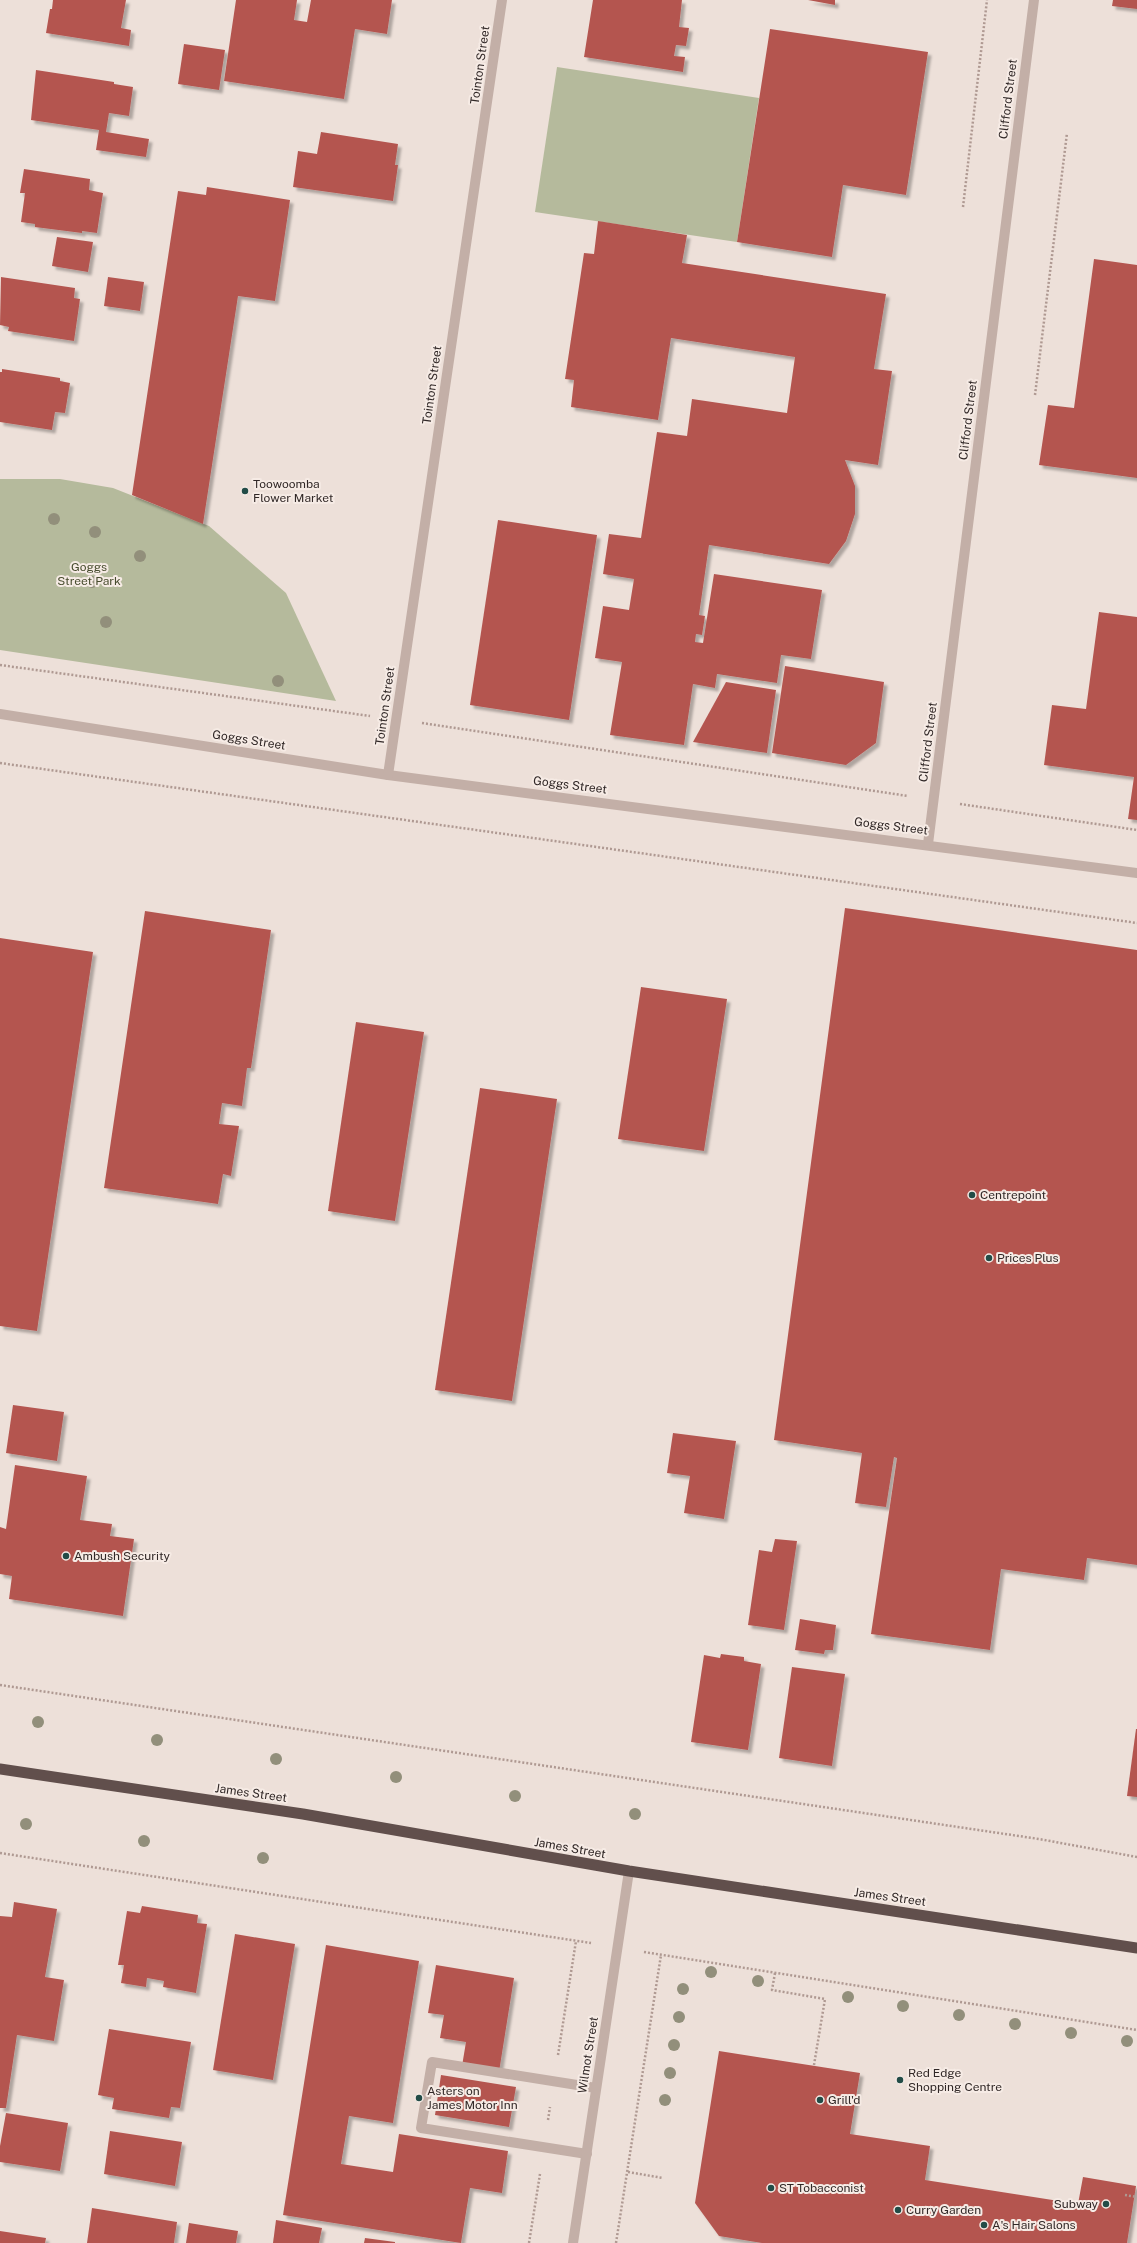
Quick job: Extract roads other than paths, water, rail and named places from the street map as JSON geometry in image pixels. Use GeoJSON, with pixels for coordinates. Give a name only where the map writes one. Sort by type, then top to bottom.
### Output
{"type":"FeatureCollection","features":[{"type":"Feature","properties":{"kind":"highway","name":"James Street"},"geometry":{"type":"LineString","coordinates":[[0,1769],[304,1814],[629,1871],[1137,1948]]}},
{"type":"Feature","properties":{"kind":"street","name":"Tointon Street"},"geometry":{"type":"LineString","coordinates":[[388,775],[502,0]]}},
{"type":"Feature","properties":{"kind":"street","name":"Clifford Street"},"geometry":{"type":"LineString","coordinates":[[928,844],[1034,0]]}},
{"type":"Feature","properties":{"kind":"street","name":"Goggs Street"},"geometry":{"type":"LineString","coordinates":[[0,714],[388,775],[928,844],[1137,873]]}},
{"type":"Feature","properties":{"kind":"street","name":"Wilmot Street"},"geometry":{"type":"LineString","coordinates":[[573,2243],[629,1871]]}},
{"type":"Feature","properties":{"kind":"street"},"geometry":{"type":"LineString","coordinates":[[586,2154],[421,2128],[432,2062],[596,2088]]}},
{"type":"Feature","properties":{"kind":"place","name":"Toowoomba Flower Market"},"geometry":{"type":"Point","coordinates":[245,491]}},
{"type":"Feature","properties":{"kind":"place","name":"Centrepoint"},"geometry":{"type":"Point","coordinates":[972,1195]}},
{"type":"Feature","properties":{"kind":"place","name":"Prices Plus"},"geometry":{"type":"Point","coordinates":[989,1258]}},
{"type":"Feature","properties":{"kind":"place","name":"Ambush Security"},"geometry":{"type":"Point","coordinates":[66,1556]}},
{"type":"Feature","properties":{"kind":"place","name":"Red Edge Shopping Centre"},"geometry":{"type":"Point","coordinates":[900,2080]}},
{"type":"Feature","properties":{"kind":"place","name":"Asters on James Motor Inn"},"geometry":{"type":"Point","coordinates":[419,2098]}},
{"type":"Feature","properties":{"kind":"place","name":"Grill'd"},"geometry":{"type":"Point","coordinates":[820,2100]}},
{"type":"Feature","properties":{"kind":"place","name":"ST Tobacconist"},"geometry":{"type":"Point","coordinates":[771,2188]}},
{"type":"Feature","properties":{"kind":"place","name":"Subway"},"geometry":{"type":"Point","coordinates":[1106,2204]}},
{"type":"Feature","properties":{"kind":"place","name":"Curry Garden"},"geometry":{"type":"Point","coordinates":[898,2210]}},
{"type":"Feature","properties":{"kind":"place","name":"A's Hair Salons"},"geometry":{"type":"Point","coordinates":[984,2225]}},
{"type":"Feature","properties":{"kind":"park label","name":"Goggs Street Park"},"geometry":{"type":"Point","coordinates":[89,574]}}]}
